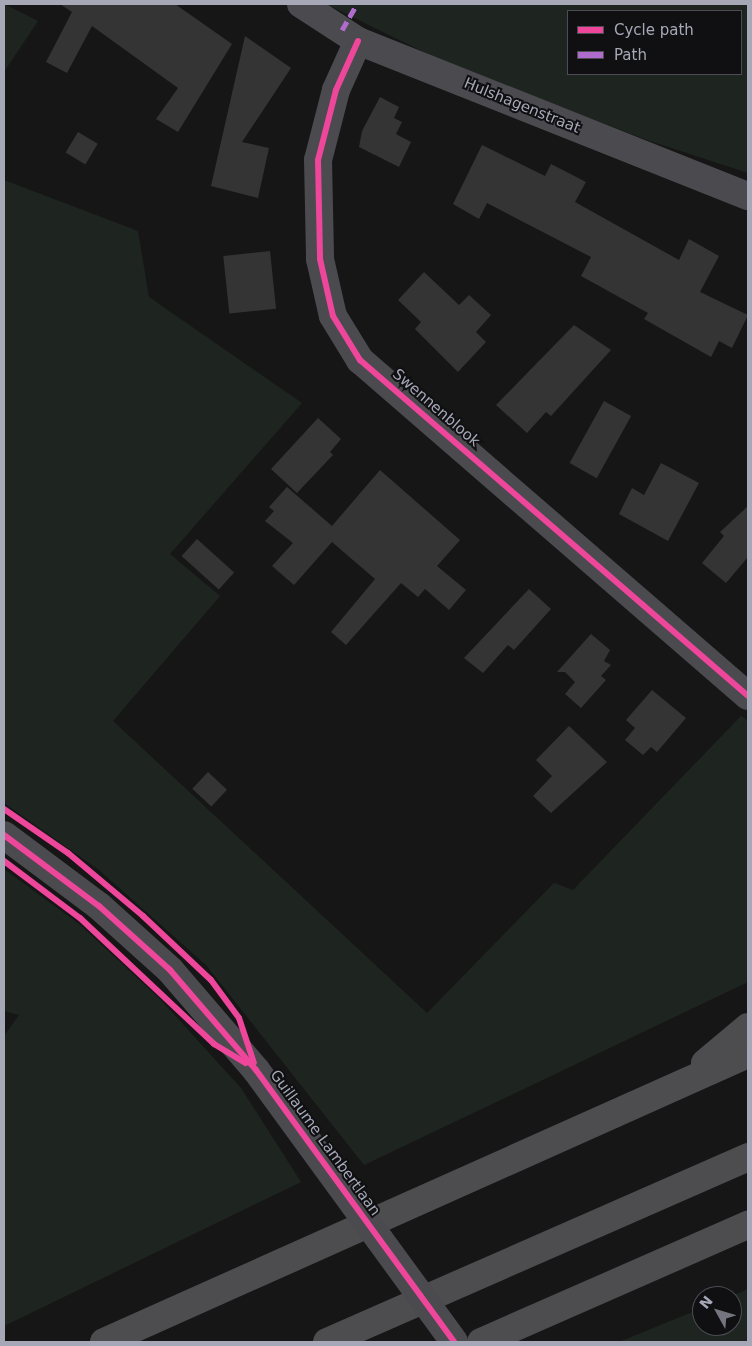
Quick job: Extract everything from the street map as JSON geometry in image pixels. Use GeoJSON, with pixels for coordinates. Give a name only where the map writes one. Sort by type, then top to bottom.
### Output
{"type":"FeatureCollection","features":[{"type":"Feature","properties":{"kind":"highway"},"geometry":{"type":"LineString","coordinates":[[679,1085],[748,1027]]}},
{"type":"Feature","properties":{"kind":"highway"},"geometry":{"type":"LineString","coordinates":[[104,1342],[748,1054]]}},
{"type":"Feature","properties":{"kind":"highway"},"geometry":{"type":"LineString","coordinates":[[327,1342],[748,1156]]}},
{"type":"Feature","properties":{"kind":"highway"},"geometry":{"type":"LineString","coordinates":[[480,1342],[748,1225]]}},
{"type":"Feature","properties":{"kind":"street","name":"Hulshagenstraat"},"geometry":{"type":"LineString","coordinates":[[301,4],[358,41],[748,196]]}},
{"type":"Feature","properties":{"kind":"street","name":"Swennenblook"},"geometry":{"type":"LineString","coordinates":[[358,41],[336,90],[318,160],[320,258],[333,316],[360,360],[748,696]]}},
{"type":"Feature","properties":{"kind":"street","name":"Guillaume Lambertlaan"},"geometry":{"type":"LineString","coordinates":[[4,835],[99,906],[170,970],[256,1070],[454,1342]]}},
{"type":"Feature","properties":{"kind":"shaded area"},"geometry":{"type":"Polygon","coordinates":[[[4,4],[38,21],[4,72],[4,4]]]}},
{"type":"Feature","properties":{"kind":"shaded area"},"geometry":{"type":"Polygon","coordinates":[[[326,4],[748,4],[748,173],[647,140],[446,63],[326,4]]]}},
{"type":"Feature","properties":{"kind":"shaded area"},"geometry":{"type":"Polygon","coordinates":[[[4,180],[138,231],[149,297],[302,403],[170,554],[220,596],[113,721],[427,1013],[554,883],[573,890],[741,716],[748,721],[748,982],[364,1165],[206,965],[99,870],[4,803],[4,180]]]}},
{"type":"Feature","properties":{"kind":"shaded area"},"geometry":{"type":"Polygon","coordinates":[[[4,869],[79,924],[160,999],[241,1088],[301,1182],[4,1326],[4,1036],[19,1015],[4,1011],[4,869]]]}},
{"type":"Feature","properties":{"kind":"shaded area"},"geometry":{"type":"Polygon","coordinates":[[[748,1289],[748,1342],[619,1342],[692,1312],[692,1336],[742,1336],[742,1292],[748,1289]]]}},
{"type":"Feature","properties":{"kind":"building"},"geometry":{"type":"Polygon","coordinates":[[[60,4],[175,4],[232,44],[178,132],[156,119],[178,88],[92,26],[67,73],[46,62],[72,12],[60,4]]]}},
{"type":"Feature","properties":{"kind":"building"},"geometry":{"type":"Polygon","coordinates":[[[245,36],[291,68],[242,142],[269,148],[258,198],[211,186],[245,36]]]}},
{"type":"Feature","properties":{"kind":"building"},"geometry":{"type":"Polygon","coordinates":[[[380,97],[399,107],[394,118],[402,122],[396,134],[411,142],[399,167],[359,147],[362,131],[380,97]]]}},
{"type":"Feature","properties":{"kind":"building"},"geometry":{"type":"Polygon","coordinates":[[[78,132],[98,144],[85,164],[66,153],[78,132]]]}},
{"type":"Feature","properties":{"kind":"building"},"geometry":{"type":"Polygon","coordinates":[[[482,145],[545,176],[551,164],[586,182],[575,202],[679,260],[689,239],[719,256],[700,292],[748,315],[732,348],[719,341],[711,357],[644,319],[648,313],[581,276],[591,257],[487,203],[479,219],[453,204],[482,145]]]}},
{"type":"Feature","properties":{"kind":"building"},"geometry":{"type":"Polygon","coordinates":[[[270,251],[276,309],[229,314],[223,256],[270,251]]]}},
{"type":"Feature","properties":{"kind":"building"},"geometry":{"type":"Polygon","coordinates":[[[424,272],[459,305],[469,295],[491,315],[476,332],[486,342],[458,372],[415,329],[421,322],[398,300],[424,272]]]}},
{"type":"Feature","properties":{"kind":"building"},"geometry":{"type":"Polygon","coordinates":[[[574,325],[611,350],[551,416],[546,412],[527,433],[496,405],[574,325]]]}},
{"type":"Feature","properties":{"kind":"building"},"geometry":{"type":"Polygon","coordinates":[[[604,401],[631,416],[597,478],[570,463],[604,401]]]}},
{"type":"Feature","properties":{"kind":"building"},"geometry":{"type":"Polygon","coordinates":[[[318,418],[341,439],[330,452],[333,455],[297,493],[271,469],[318,418]]]}},
{"type":"Feature","properties":{"kind":"building"},"geometry":{"type":"Polygon","coordinates":[[[661,463],[699,483],[668,541],[619,514],[632,488],[644,495],[661,463]]]}},
{"type":"Feature","properties":{"kind":"building"},"geometry":{"type":"Polygon","coordinates":[[[380,470],[460,540],[437,566],[466,590],[449,610],[425,589],[418,597],[401,583],[346,645],[331,632],[375,579],[332,542],[294,585],[272,566],[293,543],[265,521],[274,511],[269,507],[287,487],[332,526],[380,470]]]}},
{"type":"Feature","properties":{"kind":"building"},"geometry":{"type":"Polygon","coordinates":[[[748,506],[748,557],[726,583],[702,563],[724,536],[720,532],[748,506]]]}},
{"type":"Feature","properties":{"kind":"building"},"geometry":{"type":"Polygon","coordinates":[[[197,539],[234,572],[219,590],[182,556],[197,539]]]}},
{"type":"Feature","properties":{"kind":"building"},"geometry":{"type":"Polygon","coordinates":[[[529,589],[551,609],[514,650],[508,645],[483,673],[464,658],[529,589]]]}},
{"type":"Feature","properties":{"kind":"building"},"geometry":{"type":"Polygon","coordinates":[[[591,634],[610,650],[604,661],[611,665],[601,676],[606,680],[581,708],[565,694],[575,682],[565,672],[557,672],[591,634]]]}},
{"type":"Feature","properties":{"kind":"building"},"geometry":{"type":"Polygon","coordinates":[[[652,690],[686,718],[657,752],[651,747],[643,755],[625,740],[635,728],[626,720],[652,690]]]}},
{"type":"Feature","properties":{"kind":"building"},"geometry":{"type":"Polygon","coordinates":[[[569,726],[607,762],[551,813],[533,796],[552,776],[536,760],[569,726]]]}},
{"type":"Feature","properties":{"kind":"building"},"geometry":{"type":"Polygon","coordinates":[[[208,772],[227,790],[211,807],[192,789],[208,772]]]}},
{"type":"Feature","properties":{"kind":"marked path"},"geometry":{"type":"LineString","coordinates":[[342,30],[357,4]]}},
{"type":"Feature","properties":{"kind":"cycle path"},"geometry":{"type":"LineString","coordinates":[[358,41],[336,90],[318,160],[320,259],[333,316],[360,360],[748,696]]}},
{"type":"Feature","properties":{"kind":"cycle path"},"geometry":{"type":"LineString","coordinates":[[4,809],[68,853],[143,916],[211,980],[239,1018],[254,1063]]}},
{"type":"Feature","properties":{"kind":"cycle path"},"geometry":{"type":"LineString","coordinates":[[4,835],[99,906],[170,970],[256,1070],[454,1342]]}},
{"type":"Feature","properties":{"kind":"cycle path"},"geometry":{"type":"LineString","coordinates":[[4,861],[80,918],[214,1044],[246,1063]]}}]}
